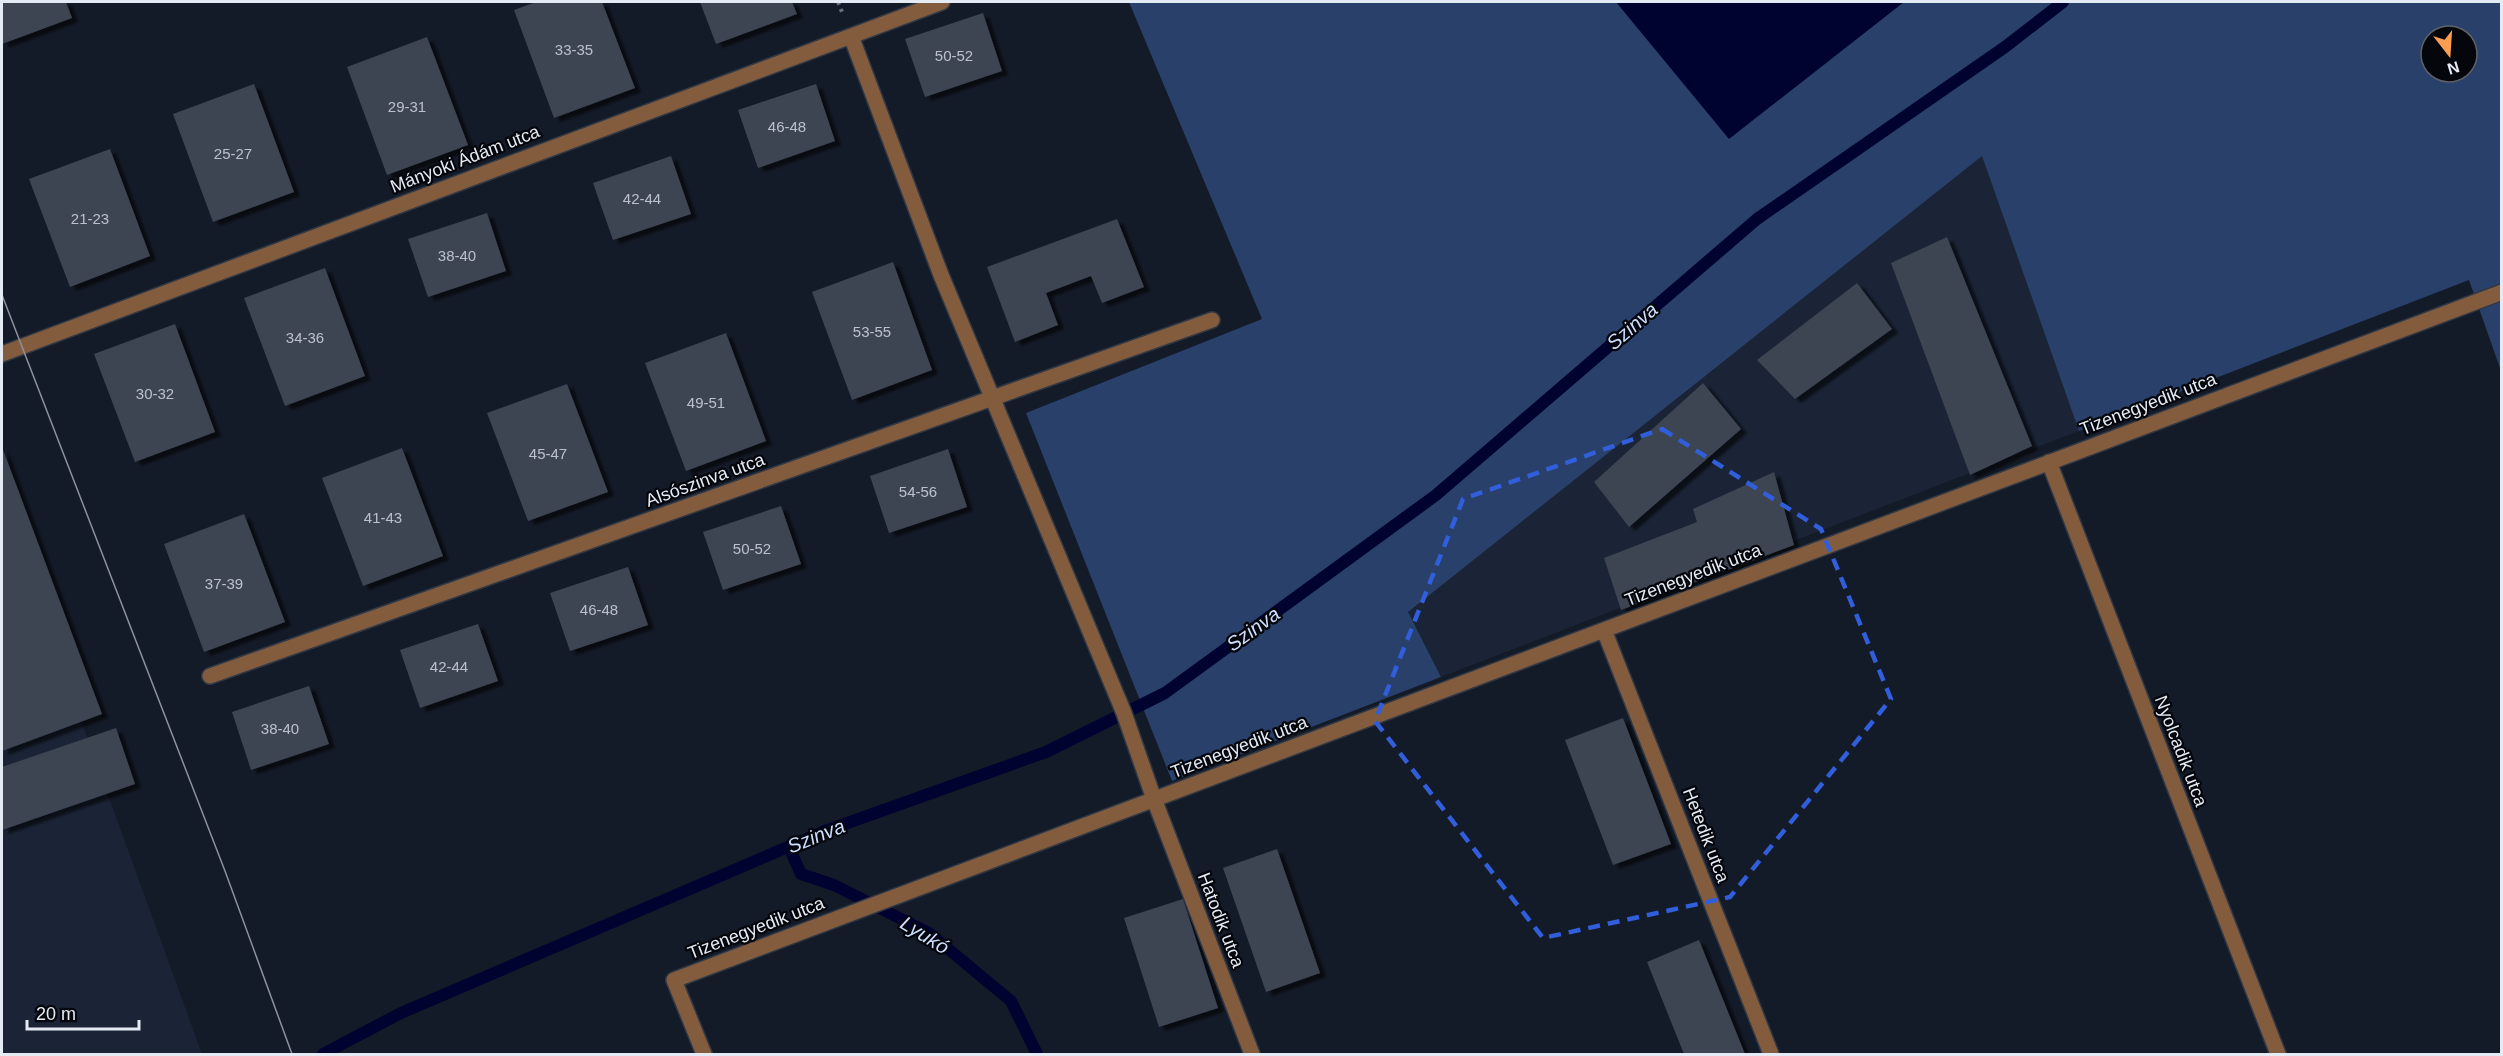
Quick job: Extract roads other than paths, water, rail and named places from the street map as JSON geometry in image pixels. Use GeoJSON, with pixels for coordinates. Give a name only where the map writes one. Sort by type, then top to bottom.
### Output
{"type":"FeatureCollection","features":[{"type":"Feature","properties":{"kind":"street","name":"Mányoki Ádám utca"},"geometry":{"type":"LineString","coordinates":[[2,354],[942,2]]}},
{"type":"Feature","properties":{"kind":"street","name":"Hatodik utca"},"geometry":{"type":"LineString","coordinates":[[851,36],[941,275],[1124,713],[1154,799],[1252,1054]]}},
{"type":"Feature","properties":{"kind":"street","name":"Tizenegyedik utca"},"geometry":{"type":"LineString","coordinates":[[704,1054],[674,980],[2502,292]]}},
{"type":"Feature","properties":{"kind":"street","name":"Alsószinva utca"},"geometry":{"type":"LineString","coordinates":[[210,676],[1212,320]]}},
{"type":"Feature","properties":{"kind":"street","name":"Nyolcadik utca"},"geometry":{"type":"LineString","coordinates":[[2049,462],[2278,1054]]}},
{"type":"Feature","properties":{"kind":"street","name":"Hetedik utca"},"geometry":{"type":"LineString","coordinates":[[1604,630],[1771,1054]]}},
{"type":"Feature","properties":{"kind":"waterway","name":"Szinva"},"geometry":{"type":"LineString","coordinates":[[323,1054],[401,1013],[825,831],[1046,752],[1165,693],[1436,495],[1757,219],[2005,47],[2063,2]]}},
{"type":"Feature","properties":{"kind":"waterway","name":"Lyukó"},"geometry":{"type":"LineString","coordinates":[[789,847],[801,874],[834,885],[929,933],[1011,1001],[1037,1054]]}},
{"type":"Feature","properties":{"kind":"tram line"},"geometry":{"type":"LineString","coordinates":[[2,295],[225,871],[292,1054]]}}]}
